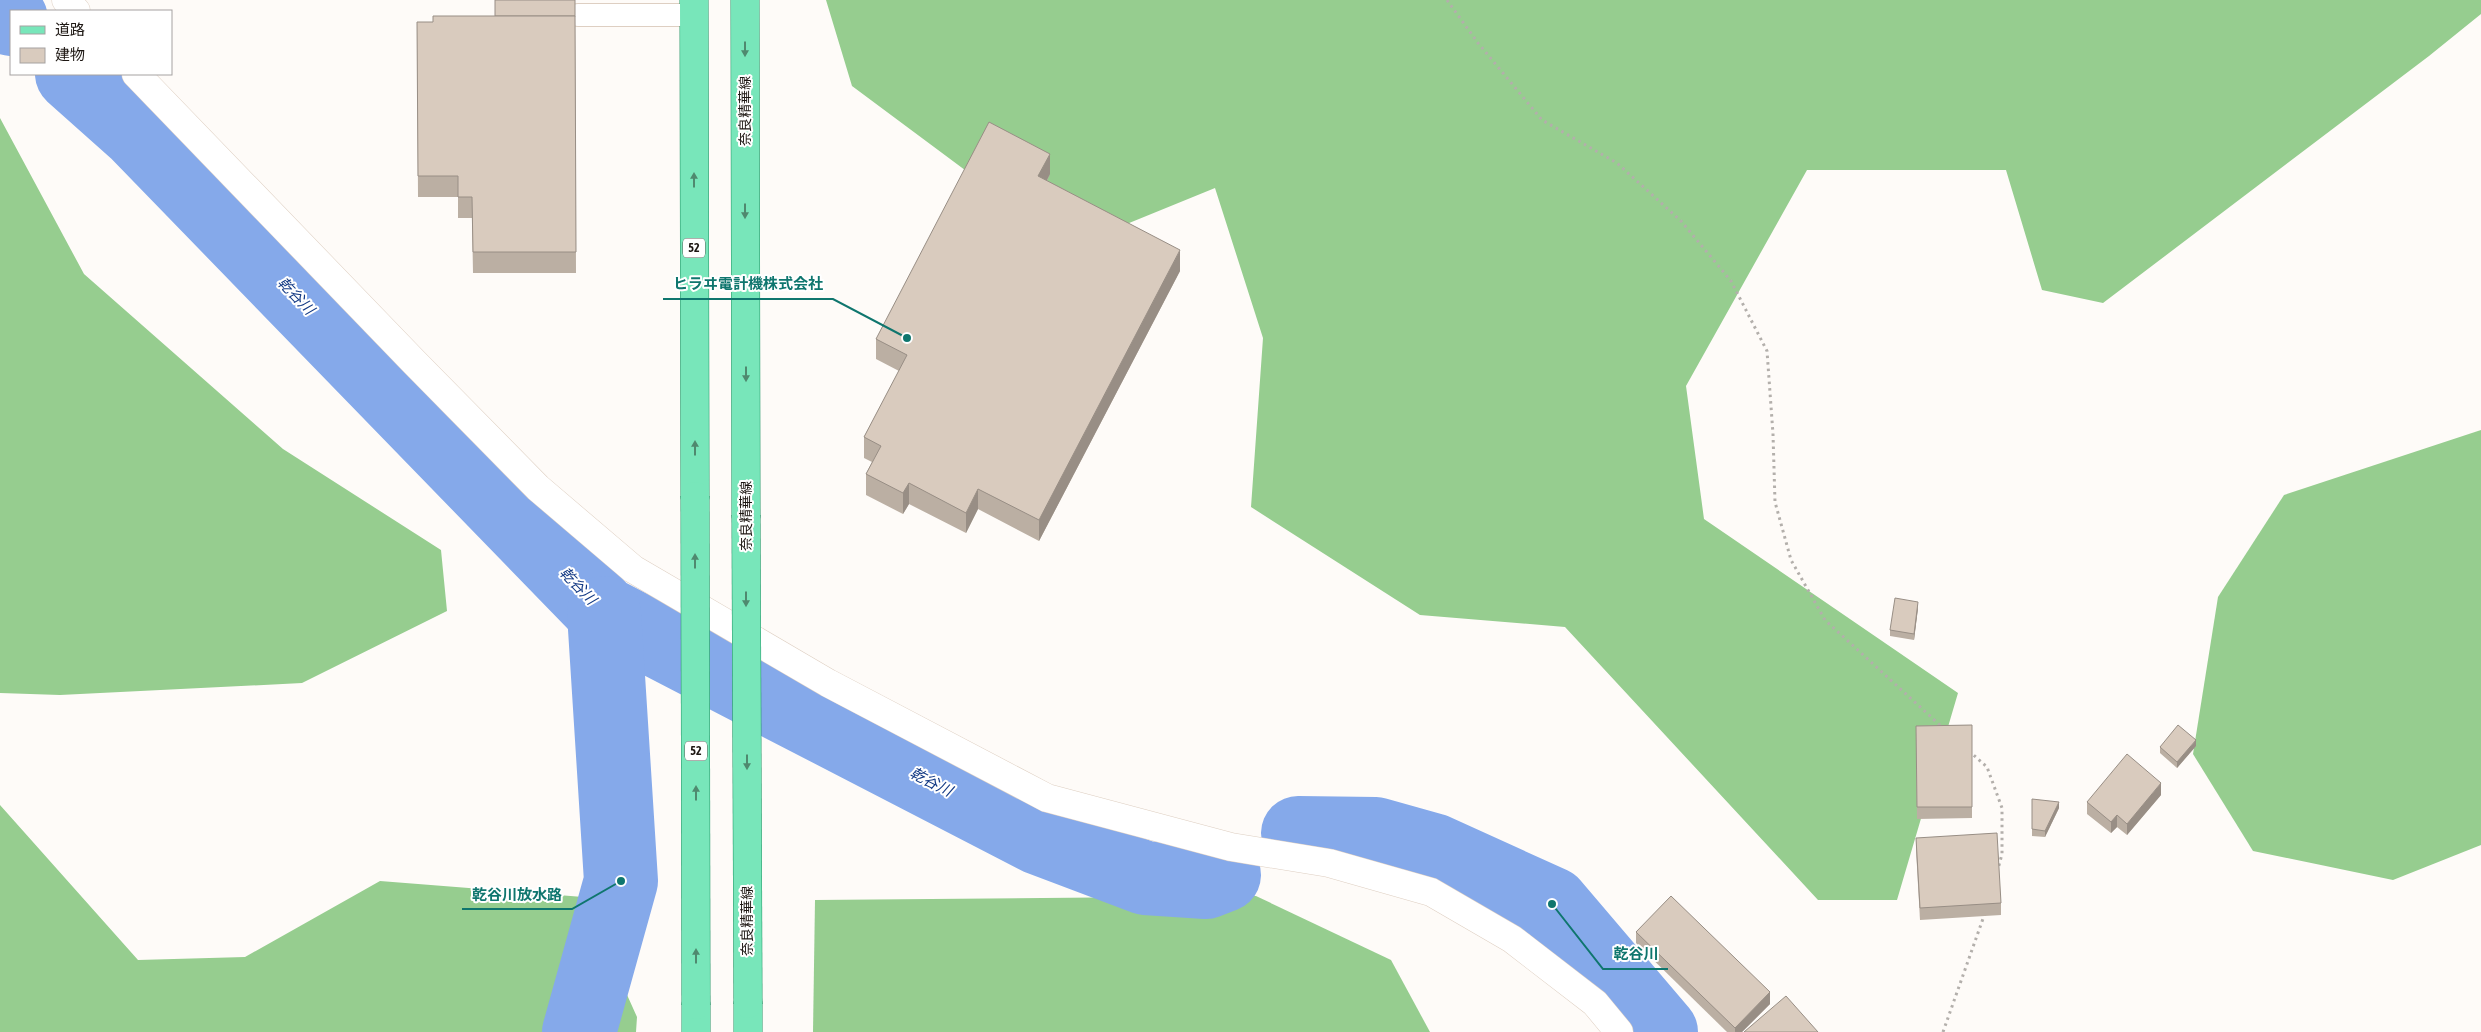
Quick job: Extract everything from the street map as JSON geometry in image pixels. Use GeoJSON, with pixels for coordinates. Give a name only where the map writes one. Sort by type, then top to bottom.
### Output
{"type":"FeatureCollection","features":[{"type":"Feature","properties":{"kind":"main road","name":"奈良精華線"},"geometry":{"type":"LineString","coordinates":[[745,0],[748,1032]]}},
{"type":"Feature","properties":{"kind":"main road","name":"52"},"geometry":{"type":"LineString","coordinates":[[694,7],[696,1032]]}},
{"type":"Feature","properties":{"kind":"street"},"geometry":{"type":"LineString","coordinates":[[66,0],[75,10]]}},
{"type":"Feature","properties":{"kind":"street"},"geometry":{"type":"LineString","coordinates":[[137,75],[538,488],[633,569],[828,683],[1047,798],[1231,847],[1329,863],[1431,892],[1512,938],[1595,1003],[1619,1032]]}},
{"type":"Feature","properties":{"kind":"lane"},"geometry":{"type":"LineString","coordinates":[[578,15],[694,7]]}},
{"type":"Feature","properties":{"kind":"path"},"geometry":{"type":"LineString","coordinates":[[1447,0],[1478,43],[1542,120],[1617,163],[1682,221],[1731,282],[1767,351],[1773,434],[1775,502],[1791,560],[1825,620],[1943,727]]}},
{"type":"Feature","properties":{"kind":"path"},"geometry":{"type":"LineString","coordinates":[[1965,747],[1987,767],[2002,808],[2002,854],[1998,871]]}},
{"type":"Feature","properties":{"kind":"path"},"geometry":{"type":"LineString","coordinates":[[1943,1032],[1988,904]]}},
{"type":"Feature","properties":{"kind":"green space"},"geometry":{"type":"Polygon","coordinates":[[[826,0],[2481,0],[2481,14],[2429,56],[2103,303],[2042,290],[2006,170],[1807,170],[1686,386],[1704,519],[1958,693],[1897,900],[1818,900],[1565,627],[1420,615],[1251,507],[1263,338],[1215,188],[1112,230],[973,176],[852,86],[826,0]]]}},
{"type":"Feature","properties":{"kind":"green space"},"geometry":{"type":"Polygon","coordinates":[[[0,118],[84,274],[283,449],[441,550],[447,611],[302,683],[60,695],[0,693],[0,118]]]}},
{"type":"Feature","properties":{"kind":"green space"},"geometry":{"type":"Polygon","coordinates":[[[2481,430],[2481,845],[2393,880],[2253,851],[2193,754],[2218,597],[2284,495],[2481,430]]]}},
{"type":"Feature","properties":{"kind":"green space"},"geometry":{"type":"Polygon","coordinates":[[[0,805],[138,960],[245,957],[380,881],[583,897],[637,1017],[636,1032],[0,1032],[0,805]]]}},
{"type":"Feature","properties":{"kind":"green space"},"geometry":{"type":"Polygon","coordinates":[[[1256,896],[1391,960],[1430,1032],[813,1032],[815,900],[1256,896]]]}},
{"type":"Feature","properties":{"kind":"building"},"geometry":{"type":"Polygon","coordinates":[[[495,0],[575,0],[575,16],[495,16],[495,0]]]}},
{"type":"Feature","properties":{"kind":"building"},"geometry":{"type":"Polygon","coordinates":[[[433,16],[575,16],[576,252],[473,252],[472,197],[458,197],[458,176],[418,176],[417,22],[433,22],[433,16]]]}},
{"type":"Feature","properties":{"kind":"building"},"geometry":{"type":"Polygon","coordinates":[[[989,122],[1050,154],[1038,176],[1180,250],[1039,520],[978,489],[966,513],[909,483],[903,493],[866,474],[881,446],[864,437],[907,355],[876,339],[989,122]]]}},
{"type":"Feature","properties":{"kind":"building"},"geometry":{"type":"Polygon","coordinates":[[[1895,598],[1918,602],[1914,634],[1890,630],[1895,598]]]}},
{"type":"Feature","properties":{"kind":"building"},"geometry":{"type":"Polygon","coordinates":[[[1972,725],[1972,807],[1917,807],[1916,726],[1972,725]]]}},
{"type":"Feature","properties":{"kind":"building"},"geometry":{"type":"Polygon","coordinates":[[[2178,725],[2196,740],[2177,762],[2160,747],[2178,725]]]}},
{"type":"Feature","properties":{"kind":"building"},"geometry":{"type":"Polygon","coordinates":[[[2127,754],[2161,783],[2127,824],[2117,815],[2111,822],[2087,802],[2127,754]]]}},
{"type":"Feature","properties":{"kind":"building"},"geometry":{"type":"Polygon","coordinates":[[[2032,799],[2059,802],[2045,831],[2032,829],[2032,799]]]}},
{"type":"Feature","properties":{"kind":"building"},"geometry":{"type":"Polygon","coordinates":[[[1997,833],[2001,903],[1920,908],[1916,838],[1997,833]]]}},
{"type":"Feature","properties":{"kind":"building"},"geometry":{"type":"Polygon","coordinates":[[[1671,896],[1770,992],[1735,1028],[1636,932],[1671,896]]]}},
{"type":"Feature","properties":{"kind":"building"},"geometry":{"type":"Polygon","coordinates":[[[1786,996],[1818,1032],[1744,1032],[1786,996]]]}},
{"type":"Feature","properties":{"kind":"waterway","name":"乾谷川"},"geometry":{"type":"LineString","coordinates":[[0,7],[10,18]]}},
{"type":"Feature","properties":{"kind":"waterway","name":"乾谷川"},"geometry":{"type":"LineString","coordinates":[[73,75],[136,131],[604,613],[1039,838],[1145,878],[1206,882],[1224,875]]}},
{"type":"Feature","properties":{"kind":"waterway"},"geometry":{"type":"LineString","coordinates":[[579,1032],[621,881],[604,613]]}},
{"type":"Feature","properties":{"kind":"waterway","name":"乾谷川"},"geometry":{"type":"LineString","coordinates":[[1298,833],[1376,834],[1433,850],[1552,904],[1661,1032]]}},
{"type":"Feature","properties":{"kind":"place","name":"ヒラヰ電計機株式会社"},"geometry":{"type":"Point","coordinates":[907,338]}},
{"type":"Feature","properties":{"kind":"place","name":"乾谷川放水路"},"geometry":{"type":"Point","coordinates":[621,881]}},
{"type":"Feature","properties":{"kind":"place","name":"乾谷川"},"geometry":{"type":"Point","coordinates":[1552,904]}}]}
